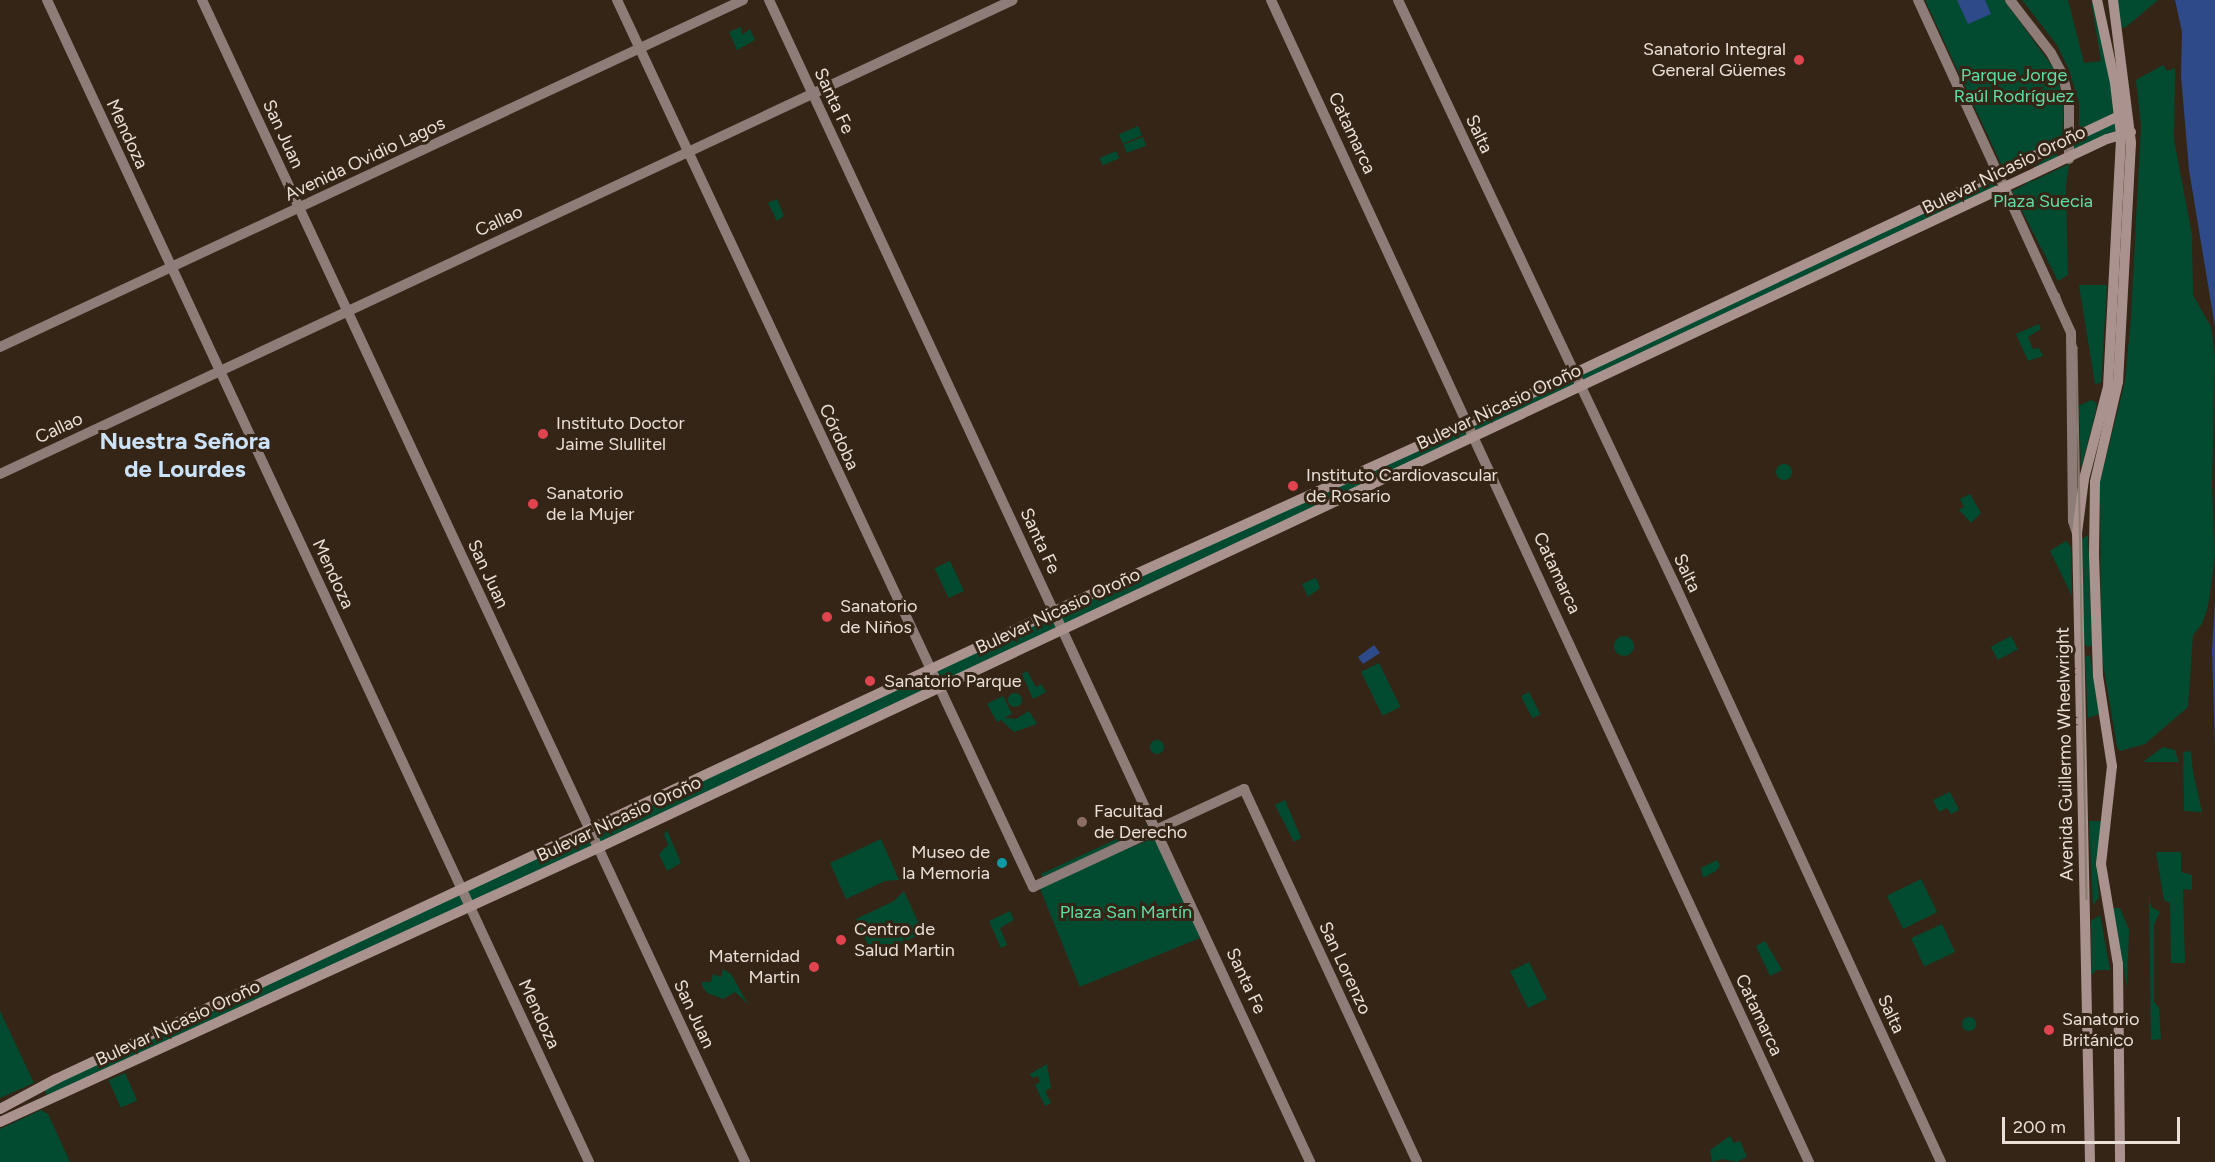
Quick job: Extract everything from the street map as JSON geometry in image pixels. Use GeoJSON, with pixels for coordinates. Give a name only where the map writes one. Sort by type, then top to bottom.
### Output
{"type":"FeatureCollection","features":[{"type":"Feature","properties":{"kind":"main road","name":"Mendoza"},"geometry":{"type":"LineString","coordinates":[[47,0],[590,1162]]}},
{"type":"Feature","properties":{"kind":"main road","name":"San Juan"},"geometry":{"type":"LineString","coordinates":[[202,0],[745,1162]]}},
{"type":"Feature","properties":{"kind":"main road","name":"Córdoba"},"geometry":{"type":"LineString","coordinates":[[617,0],[1033,887],[1157,830]]}},
{"type":"Feature","properties":{"kind":"main road","name":"Avenida Ovidio Lagos"},"geometry":{"type":"LineString","coordinates":[[0,347],[743,0]]}},
{"type":"Feature","properties":{"kind":"main road","name":"Santa Fe"},"geometry":{"type":"LineString","coordinates":[[769,0],[1310,1162]]}},
{"type":"Feature","properties":{"kind":"main road","name":"Callao"},"geometry":{"type":"LineString","coordinates":[[0,474],[1013,0]]}},
{"type":"Feature","properties":{"kind":"main road","name":"Catamarca"},"geometry":{"type":"LineString","coordinates":[[1271,0],[1476,437],[1809,1162]]}},
{"type":"Feature","properties":{"kind":"main road","name":"Salta"},"geometry":{"type":"LineString","coordinates":[[1398,0],[1575,371],[1941,1162]]}},
{"type":"Feature","properties":{"kind":"main road","name":"Avenida Guillermo Wheelwright"},"geometry":{"type":"LineString","coordinates":[[1918,0],[2057,296],[2073,346],[2073,521],[2077,533],[2090,1162]]}},
{"type":"Feature","properties":{"kind":"main road"},"geometry":{"type":"LineString","coordinates":[[2010,0],[2051,53],[2063,76],[2069,102],[2069,159]]}},
{"type":"Feature","properties":{"kind":"main road"},"geometry":{"type":"LineString","coordinates":[[2097,0],[2110,56],[2120,83],[2126,134],[2118,382],[2095,482],[2097,657],[2112,766],[2101,864],[2118,964],[2120,1162]]}},
{"type":"Feature","properties":{"kind":"main road"},"geometry":{"type":"LineString","coordinates":[[2077,533],[2085,479],[2108,387],[2126,134],[2119,116],[2122,57],[2113,0]]}},
{"type":"Feature","properties":{"kind":"main road","name":"Bulevar Nicasio Oroño"},"geometry":{"type":"LineString","coordinates":[[0,1109],[56,1079],[590,831],[1055,611],[1469,423],[2119,116]]}},
{"type":"Feature","properties":{"kind":"main road","name":"Bulevar Nicasio Oroño"},"geometry":{"type":"LineString","coordinates":[[0,1122],[598,848],[1062,627],[2126,134]]}},
{"type":"Feature","properties":{"kind":"main road","name":"San Lorenzo"},"geometry":{"type":"LineString","coordinates":[[1157,830],[1244,789],[1417,1162]]}},
{"type":"Feature","properties":{"kind":"green space","name":"Parque Jorge Raúl Rodríguez"},"geometry":{"type":"Polygon","coordinates":[[[1925,0],[2004,0],[2055,70],[2064,103],[2062,136],[2002,166],[1925,0]]]}},
{"type":"Feature","properties":{"kind":"green space"},"geometry":{"type":"Polygon","coordinates":[[[2022,0],[2068,0],[2084,63],[2101,61],[2091,0],[2096,0],[2112,84],[2113,115],[2079,129],[2079,103],[2069,70],[2057,45],[2022,0]]]}},
{"type":"Feature","properties":{"kind":"green space"},"geometry":{"type":"Polygon","coordinates":[[[2113,0],[2158,0],[2126,27],[2117,29],[2113,0]]]}},
{"type":"Feature","properties":{"kind":"green space"},"geometry":{"type":"Polygon","coordinates":[[[741,27],[742,35],[750,29],[755,40],[737,50],[729,32],[741,27]]]}},
{"type":"Feature","properties":{"kind":"green space"},"geometry":{"type":"Polygon","coordinates":[[[2163,65],[2167,71],[2175,68],[2174,140],[2192,235],[2193,295],[2211,327],[2215,357],[2212,486],[2215,555],[2208,606],[2202,624],[2193,635],[2188,707],[2145,744],[2120,751],[2117,747],[2101,651],[2100,482],[2125,381],[2131,317],[2141,125],[2136,80],[2163,65]]]}},
{"type":"Feature","properties":{"kind":"green space"},"geometry":{"type":"Polygon","coordinates":[[[2115,122],[2116,130],[2111,134],[2073,150],[2074,142],[2115,122]]]}},
{"type":"Feature","properties":{"kind":"green space"},"geometry":{"type":"Polygon","coordinates":[[[1138,126],[1142,135],[1123,144],[1119,135],[1138,126]]]}},
{"type":"Feature","properties":{"kind":"green space"},"geometry":{"type":"Polygon","coordinates":[[[1143,137],[1146,145],[1127,153],[1123,145],[1143,137]]]}},
{"type":"Feature","properties":{"kind":"green space"},"geometry":{"type":"Polygon","coordinates":[[[1116,151],[1119,158],[1103,165],[1099,158],[1116,151]]]}},
{"type":"Feature","properties":{"kind":"green space"},"geometry":{"type":"Polygon","coordinates":[[[2054,151],[2059,157],[2027,184],[2022,178],[2054,151]]]}},
{"type":"Feature","properties":{"kind":"green space","name":"Plaza Suecia"},"geometry":{"type":"Polygon","coordinates":[[[2069,164],[2066,186],[2068,275],[2058,281],[2012,191],[2069,164]]]}},
{"type":"Feature","properties":{"kind":"green space"},"geometry":{"type":"Polygon","coordinates":[[[1998,173],[2006,189],[49,1100],[43,1087],[1998,173]]]}},
{"type":"Feature","properties":{"kind":"green space"},"geometry":{"type":"Polygon","coordinates":[[[777,199],[784,216],[777,221],[768,203],[777,199]]]}},
{"type":"Feature","properties":{"kind":"green space"},"geometry":{"type":"Polygon","coordinates":[[[2079,285],[2107,285],[2101,383],[2095,384],[2079,285]]]}},
{"type":"Feature","properties":{"kind":"green space"},"geometry":{"type":"Polygon","coordinates":[[[2039,324],[2041,329],[2028,337],[2033,349],[2039,348],[2043,356],[2028,361],[2016,334],[2039,324]]]}},
{"type":"Feature","properties":{"kind":"green space"},"geometry":{"type":"Polygon","coordinates":[[[2091,400],[2097,403],[2096,411],[2081,469],[2079,406],[2091,400]]]}},
{"type":"Feature","properties":{"kind":"green space"},"geometry":{"type":"Polygon","coordinates":[[[1784,464],[1790,466],[1792,472],[1790,478],[1784,480],[1778,478],[1776,472],[1778,466],[1784,464]]]}},
{"type":"Feature","properties":{"kind":"green space"},"geometry":{"type":"Polygon","coordinates":[[[1970,494],[1981,513],[1971,523],[1959,510],[1964,507],[1960,499],[1970,494]]]}},
{"type":"Feature","properties":{"kind":"green space"},"geometry":{"type":"Polygon","coordinates":[[[2088,535],[2092,645],[2088,647],[2084,644],[2082,539],[2088,535]]]}},
{"type":"Feature","properties":{"kind":"green space"},"geometry":{"type":"Polygon","coordinates":[[[2066,541],[2071,547],[2072,596],[2050,551],[2066,541]]]}},
{"type":"Feature","properties":{"kind":"green space"},"geometry":{"type":"Polygon","coordinates":[[[950,561],[964,591],[949,598],[935,568],[950,561]]]}},
{"type":"Feature","properties":{"kind":"green space"},"geometry":{"type":"Polygon","coordinates":[[[1316,578],[1320,588],[1308,597],[1302,584],[1316,578]]]}},
{"type":"Feature","properties":{"kind":"green space"},"geometry":{"type":"Polygon","coordinates":[[[1624,636],[1631,639],[1634,646],[1631,653],[1624,656],[1617,653],[1614,646],[1617,639],[1624,636]]]}},
{"type":"Feature","properties":{"kind":"green space"},"geometry":{"type":"Polygon","coordinates":[[[2011,636],[2018,649],[1998,660],[1991,647],[2011,636]]]}},
{"type":"Feature","properties":{"kind":"green space"},"geometry":{"type":"Polygon","coordinates":[[[2090,655],[2099,714],[2088,718],[2085,657],[2090,655]]]}},
{"type":"Feature","properties":{"kind":"green space"},"geometry":{"type":"Polygon","coordinates":[[[1379,663],[1400,707],[1383,716],[1361,672],[1379,663]]]}},
{"type":"Feature","properties":{"kind":"green space"},"geometry":{"type":"Polygon","coordinates":[[[1027,671],[1036,687],[1041,684],[1046,692],[1033,699],[1022,674],[1027,671]]]}},
{"type":"Feature","properties":{"kind":"green space"},"geometry":{"type":"Polygon","coordinates":[[[1529,692],[1540,714],[1532,718],[1521,696],[1529,692]]]}},
{"type":"Feature","properties":{"kind":"green space"},"geometry":{"type":"Polygon","coordinates":[[[1012,693],[1018,693],[1022,700],[1018,707],[1012,707],[1008,703],[1008,697],[1012,693]]]}},
{"type":"Feature","properties":{"kind":"green space"},"geometry":{"type":"Polygon","coordinates":[[[1003,696],[1012,714],[1004,718],[1016,719],[1029,711],[1037,724],[1014,732],[1001,720],[997,722],[987,704],[1003,696]]]}},
{"type":"Feature","properties":{"kind":"green space"},"geometry":{"type":"Polygon","coordinates":[[[1154,740],[1160,740],[1164,747],[1160,754],[1154,754],[1150,750],[1150,744],[1154,740]]]}},
{"type":"Feature","properties":{"kind":"green space"},"geometry":{"type":"Polygon","coordinates":[[[2163,747],[2175,750],[2179,762],[2143,762],[2163,747]]]}},
{"type":"Feature","properties":{"kind":"green space"},"geometry":{"type":"Polygon","coordinates":[[[2191,751],[2202,812],[2184,811],[2183,752],[2191,751]]]}},
{"type":"Feature","properties":{"kind":"green space"},"geometry":{"type":"Polygon","coordinates":[[[1950,792],[1959,810],[1951,814],[1947,808],[1939,812],[1933,800],[1950,792]]]}},
{"type":"Feature","properties":{"kind":"green space"},"geometry":{"type":"Polygon","coordinates":[[[1285,800],[1301,838],[1294,842],[1275,805],[1285,800]]]}},
{"type":"Feature","properties":{"kind":"green space"},"geometry":{"type":"Polygon","coordinates":[[[2089,821],[2103,821],[2097,868],[2099,898],[2093,905],[2089,821]]]}},
{"type":"Feature","properties":{"kind":"green space"},"geometry":{"type":"Polygon","coordinates":[[[1147,825],[1149,828],[1043,878],[1041,874],[1147,825]]]}},
{"type":"Feature","properties":{"kind":"green space"},"geometry":{"type":"Polygon","coordinates":[[[667,830],[681,863],[667,871],[659,854],[668,845],[664,835],[667,830]]]}},
{"type":"Feature","properties":{"kind":"green space","name":"Plaza San Martín"},"geometry":{"type":"Polygon","coordinates":[[[1159,836],[1200,938],[1080,987],[1038,885],[1159,836]]]}},
{"type":"Feature","properties":{"kind":"green space"},"geometry":{"type":"Polygon","coordinates":[[[881,839],[899,880],[885,881],[846,899],[830,863],[881,839]]]}},
{"type":"Feature","properties":{"kind":"green space"},"geometry":{"type":"Polygon","coordinates":[[[2156,852],[2181,852],[2181,872],[2192,875],[2192,890],[2183,889],[2185,963],[2171,963],[2170,903],[2164,900],[2156,852]]]}},
{"type":"Feature","properties":{"kind":"green space"},"geometry":{"type":"Polygon","coordinates":[[[1717,860],[1720,866],[1703,878],[1701,868],[1717,860]]]}},
{"type":"Feature","properties":{"kind":"green space"},"geometry":{"type":"Polygon","coordinates":[[[1921,879],[1937,912],[1903,929],[1887,896],[1921,879]]]}},
{"type":"Feature","properties":{"kind":"green space"},"geometry":{"type":"Polygon","coordinates":[[[904,891],[923,933],[873,956],[856,919],[894,901],[904,891]]]}},
{"type":"Feature","properties":{"kind":"green space"},"geometry":{"type":"Polygon","coordinates":[[[2149,892],[2151,907],[2160,912],[2154,924],[2154,1002],[2159,1008],[2161,1039],[2151,1040],[2149,892]]]}},
{"type":"Feature","properties":{"kind":"green space"},"geometry":{"type":"Polygon","coordinates":[[[2113,908],[2120,908],[2129,930],[2127,988],[2113,908]]]}},
{"type":"Feature","properties":{"kind":"green space"},"geometry":{"type":"Polygon","coordinates":[[[1010,911],[1014,920],[1000,928],[1007,945],[1001,948],[989,921],[1010,911]]]}},
{"type":"Feature","properties":{"kind":"green space"},"geometry":{"type":"Polygon","coordinates":[[[2100,915],[2110,970],[2097,970],[2091,975],[2091,921],[2100,915]]]}},
{"type":"Feature","properties":{"kind":"green space"},"geometry":{"type":"Polygon","coordinates":[[[1942,924],[1955,952],[1924,966],[1911,938],[1942,924]]]}},
{"type":"Feature","properties":{"kind":"green space"},"geometry":{"type":"Polygon","coordinates":[[[1765,941],[1782,970],[1770,976],[1756,946],[1765,941]]]}},
{"type":"Feature","properties":{"kind":"green space"},"geometry":{"type":"Polygon","coordinates":[[[1529,962],[1547,999],[1528,1008],[1510,971],[1529,962]]]}},
{"type":"Feature","properties":{"kind":"green space"},"geometry":{"type":"Polygon","coordinates":[[[723,969],[731,974],[748,1004],[735,992],[723,999],[707,993],[702,986],[702,982],[711,982],[713,974],[721,977],[723,969]]]}},
{"type":"Feature","properties":{"kind":"green space"},"geometry":{"type":"Polygon","coordinates":[[[0,1011],[34,1083],[0,1098],[0,1011]]]}},
{"type":"Feature","properties":{"kind":"green space"},"geometry":{"type":"Polygon","coordinates":[[[1966,1017],[1972,1017],[1976,1024],[1972,1031],[1966,1031],[1962,1027],[1962,1021],[1966,1017]]]}},
{"type":"Feature","properties":{"kind":"green space"},"geometry":{"type":"Polygon","coordinates":[[[1047,1064],[1051,1088],[1045,1091],[1051,1103],[1045,1106],[1035,1085],[1040,1082],[1038,1076],[1032,1078],[1030,1074],[1047,1064]]]}},
{"type":"Feature","properties":{"kind":"green space"},"geometry":{"type":"Polygon","coordinates":[[[125,1073],[137,1100],[121,1108],[109,1080],[125,1073]]]}},
{"type":"Feature","properties":{"kind":"green space"},"geometry":{"type":"Polygon","coordinates":[[[41,1110],[48,1114],[70,1162],[0,1162],[0,1129],[41,1110]]]}},
{"type":"Feature","properties":{"kind":"green space"},"geometry":{"type":"Polygon","coordinates":[[[1730,1136],[1734,1143],[1740,1141],[1747,1157],[1737,1162],[1723,1159],[1712,1162],[1710,1150],[1730,1136]]]}},
{"type":"Feature","properties":{"kind":"water"},"geometry":{"type":"Polygon","coordinates":[[[1957,0],[1985,0],[1991,14],[1968,24],[1957,0]]]}},
{"type":"Feature","properties":{"kind":"water"},"geometry":{"type":"Polygon","coordinates":[[[2175,0],[2215,0],[2215,327],[2189,170],[2181,76],[2182,32],[2175,0]]]}},
{"type":"Feature","properties":{"kind":"water"},"geometry":{"type":"Polygon","coordinates":[[[2215,600],[2215,749],[2212,650],[2215,600]]]}},
{"type":"Feature","properties":{"kind":"water"},"geometry":{"type":"Polygon","coordinates":[[[1374,645],[1380,653],[1363,664],[1358,657],[1374,645]]]}},
{"type":"Feature","properties":{"kind":"tram line"},"geometry":{"type":"LineString","coordinates":[[2059,294],[2077,348],[2087,899]]}},
{"type":"Feature","properties":{"kind":"place","name":"Sanatorio Integral General Güemes"},"geometry":{"type":"Point","coordinates":[1799,60]}},
{"type":"Feature","properties":{"kind":"place","name":"Instituto Doctor Jaime Slullitel"},"geometry":{"type":"Point","coordinates":[543,434]}},
{"type":"Feature","properties":{"kind":"place","name":"Instituto Cardiovascular de Rosario"},"geometry":{"type":"Point","coordinates":[1293,486]}},
{"type":"Feature","properties":{"kind":"place","name":"Sanatorio de la Mujer"},"geometry":{"type":"Point","coordinates":[533,504]}},
{"type":"Feature","properties":{"kind":"place","name":"Sanatorio de Niños"},"geometry":{"type":"Point","coordinates":[827,617]}},
{"type":"Feature","properties":{"kind":"place","name":"Sanatorio Parque"},"geometry":{"type":"Point","coordinates":[870,681]}},
{"type":"Feature","properties":{"kind":"place","name":"Facultad de Derecho"},"geometry":{"type":"Point","coordinates":[1082,822]}},
{"type":"Feature","properties":{"kind":"place","name":"Museo de la Memoria"},"geometry":{"type":"Point","coordinates":[1002,863]}},
{"type":"Feature","properties":{"kind":"place","name":"Centro de Salud Martin"},"geometry":{"type":"Point","coordinates":[841,940]}},
{"type":"Feature","properties":{"kind":"place","name":"Maternidad Martin"},"geometry":{"type":"Point","coordinates":[814,967]}},
{"type":"Feature","properties":{"kind":"place","name":"Sanatorio Británico"},"geometry":{"type":"Point","coordinates":[2049,1030]}},
{"type":"Feature","properties":{"kind":"district","name":"Nuestra Señora de Lourdes"},"geometry":{"type":"Point","coordinates":[185,455]}}]}
